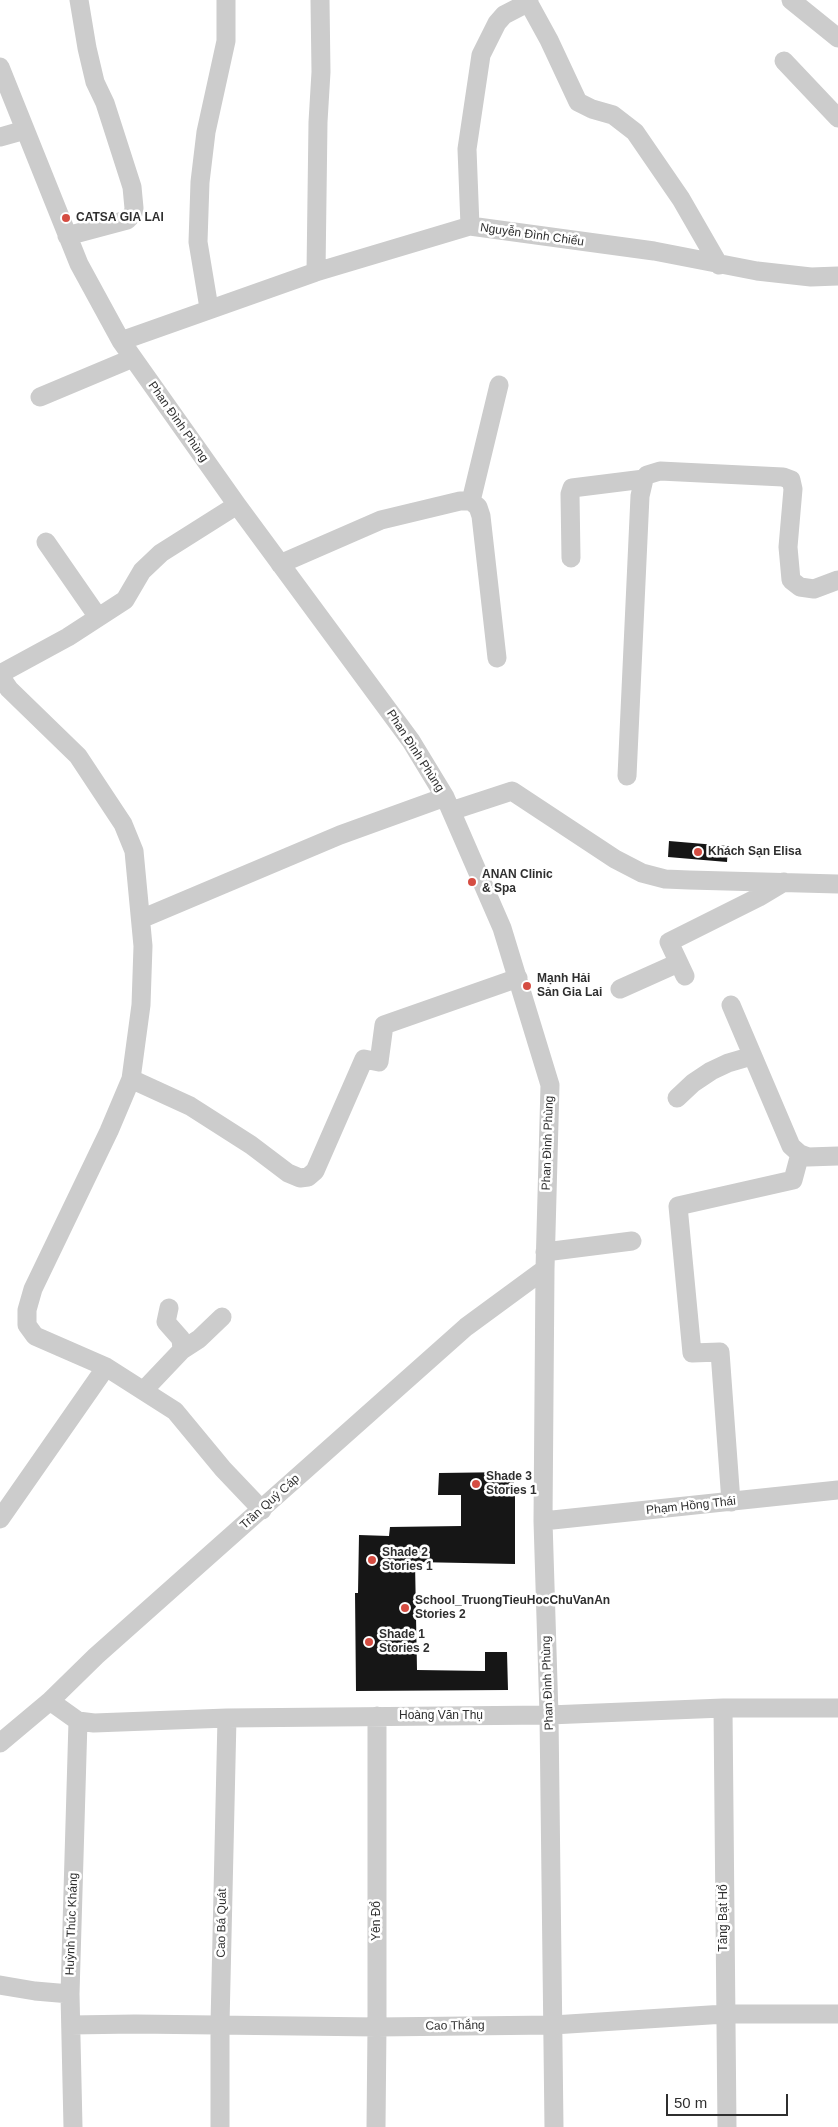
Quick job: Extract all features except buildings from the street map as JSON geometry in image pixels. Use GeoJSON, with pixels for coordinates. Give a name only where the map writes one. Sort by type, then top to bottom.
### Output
{"type":"FeatureCollection","features":[{"type":"Feature","properties":{"kind":"street"},"geometry":{"type":"LineString","coordinates":[[67,236],[127,220],[134,208],[132,187],[105,103],[95,82],[86,48],[79,0]]}},
{"type":"Feature","properties":{"kind":"street"},"geometry":{"type":"LineString","coordinates":[[209,308],[198,242],[200,182],[206,132],[226,41],[226,0]]}},
{"type":"Feature","properties":{"kind":"street"},"geometry":{"type":"LineString","coordinates":[[316,272],[318,122],[321,72],[320,0]]}},
{"type":"Feature","properties":{"kind":"street"},"geometry":{"type":"LineString","coordinates":[[791,0],[838,38]]}},
{"type":"Feature","properties":{"kind":"street"},"geometry":{"type":"LineString","coordinates":[[470,226],[468,149],[481,55],[497,23],[504,15],[528,1],[578,102],[592,109],[614,115],[635,132],[681,199],[719,264]]}},
{"type":"Feature","properties":{"kind":"street"},"geometry":{"type":"LineString","coordinates":[[784,61],[838,118]]}},
{"type":"Feature","properties":{"kind":"street","name":"Phan Đình Phùng"},"geometry":{"type":"LineString","coordinates":[[0,67],[79,264],[121,341],[237,506],[411,742],[448,804],[502,928],[550,1085],[545,1260],[543,1521],[549,1715],[554,2127]]}},
{"type":"Feature","properties":{"kind":"street"},"geometry":{"type":"LineString","coordinates":[[0,137],[25,130]]}},
{"type":"Feature","properties":{"kind":"street","name":"Nguyễn Đình Chiểu"},"geometry":{"type":"LineString","coordinates":[[121,341],[209,308],[316,272],[470,226],[654,251],[719,264],[793,275],[838,276]]}},
{"type":"Feature","properties":{"kind":"street"},"geometry":{"type":"LineString","coordinates":[[40,397],[133,358]]}},
{"type":"Feature","properties":{"kind":"street"},"geometry":{"type":"LineString","coordinates":[[472,501],[499,385]]}},
{"type":"Feature","properties":{"kind":"street"},"geometry":{"type":"LineString","coordinates":[[627,776],[640,496],[644,479],[647,475],[660,471],[782,476],[791,480],[793,489],[788,547],[791,580],[800,587],[814,589],[838,580]]}},
{"type":"Feature","properties":{"kind":"street"},"geometry":{"type":"LineString","coordinates":[[571,558],[570,494],[572,488],[644,479]]}},
{"type":"Feature","properties":{"kind":"street"},"geometry":{"type":"LineString","coordinates":[[280,564],[381,520],[460,501],[472,501],[478,507],[482,516],[497,658]]}},
{"type":"Feature","properties":{"kind":"street"},"geometry":{"type":"LineString","coordinates":[[237,506],[161,553],[142,571],[125,600],[68,637],[0,675],[9,689],[78,756],[123,824],[134,851],[143,946],[141,1005],[131,1079],[109,1131],[33,1290],[26,1318],[30,1331],[35,1336],[106,1367],[175,1411],[223,1469],[262,1510]]}},
{"type":"Feature","properties":{"kind":"street"},"geometry":{"type":"LineString","coordinates":[[46,542],[98,617]]}},
{"type":"Feature","properties":{"kind":"street"},"geometry":{"type":"LineString","coordinates":[[141,919],[340,836],[448,804],[512,791],[615,859],[642,873],[665,879],[838,884]]}},
{"type":"Feature","properties":{"kind":"street"},"geometry":{"type":"LineString","coordinates":[[620,989],[682,969],[669,942],[785,882]]}},
{"type":"Feature","properties":{"kind":"street"},"geometry":{"type":"LineString","coordinates":[[131,1079],[190,1106],[251,1145],[288,1173],[300,1178],[308,1177],[315,1171],[364,1059],[379,1062],[384,1025],[518,978]]}},
{"type":"Feature","properties":{"kind":"street"},"geometry":{"type":"LineString","coordinates":[[730,1005],[791,1146],[800,1154],[808,1157],[838,1156]]}},
{"type":"Feature","properties":{"kind":"street"},"geometry":{"type":"LineString","coordinates":[[676,1098],[711,1071],[728,1063],[752,1056]]}},
{"type":"Feature","properties":{"kind":"street"},"geometry":{"type":"LineString","coordinates":[[731,1502],[720,1352],[692,1353],[678,1206],[793,1180],[800,1154]]}},
{"type":"Feature","properties":{"kind":"street"},"geometry":{"type":"LineString","coordinates":[[545,1260],[632,1240]]}},
{"type":"Feature","properties":{"kind":"street","name":"Trần Quý Cáp"},"geometry":{"type":"LineString","coordinates":[[0,1743],[50,1701],[89,1662],[466,1327],[545,1260]]}},
{"type":"Feature","properties":{"kind":"street"},"geometry":{"type":"LineString","coordinates":[[169,1308],[166,1322],[181,1339],[182,1350]]}},
{"type":"Feature","properties":{"kind":"street"},"geometry":{"type":"LineString","coordinates":[[144,1390],[182,1350],[199,1339],[222,1317]]}},
{"type":"Feature","properties":{"kind":"street"},"geometry":{"type":"LineString","coordinates":[[0,1519],[106,1367]]}},
{"type":"Feature","properties":{"kind":"street","name":"Phạm Hồng Thái"},"geometry":{"type":"LineString","coordinates":[[543,1521],[838,1490]]}},
{"type":"Feature","properties":{"kind":"street"},"geometry":{"type":"LineString","coordinates":[[50,1701],[78,1721]]}},
{"type":"Feature","properties":{"kind":"street","name":"Hoàng Văn Thụ"},"geometry":{"type":"LineString","coordinates":[[78,1721],[94,1723],[227,1718],[549,1715],[723,1708],[838,1708]]}},
{"type":"Feature","properties":{"kind":"street","name":"Tăng Bạt Hổ"},"geometry":{"type":"LineString","coordinates":[[723,1708],[727,2127]]}},
{"type":"Feature","properties":{"kind":"street","name":"Yên Đổ"},"geometry":{"type":"LineString","coordinates":[[376,1716],[378,2027],[376,2127]]}},
{"type":"Feature","properties":{"kind":"street","name":"Cao Bá Quát"},"geometry":{"type":"LineString","coordinates":[[220,2127],[220,2024],[227,1718]]}},
{"type":"Feature","properties":{"kind":"street","name":"Huỳnh Thúc Kháng"},"geometry":{"type":"LineString","coordinates":[[72,2127],[70,1994],[78,1721]]}},
{"type":"Feature","properties":{"kind":"street"},"geometry":{"type":"LineString","coordinates":[[0,1985],[35,1992],[70,1994]]}},
{"type":"Feature","properties":{"kind":"street","name":"Cao Thắng"},"geometry":{"type":"LineString","coordinates":[[71,2026],[220,2024],[378,2027],[553,2025],[725,2014],[838,2014]]}},
{"type":"Feature","properties":{"kind":"place","name":"CATSA GIA LAI"},"geometry":{"type":"Point","coordinates":[66,218]}},
{"type":"Feature","properties":{"kind":"place","name":"Khách Sạn Elisa"},"geometry":{"type":"Point","coordinates":[698,852]}},
{"type":"Feature","properties":{"kind":"place","name":"ANAN Clinic & Spa"},"geometry":{"type":"Point","coordinates":[472,882]}},
{"type":"Feature","properties":{"kind":"place","name":"Mạnh Hải Sản Gia Lai"},"geometry":{"type":"Point","coordinates":[527,986]}},
{"type":"Feature","properties":{"kind":"place","name":"Shade 3 Stories 1"},"geometry":{"type":"Point","coordinates":[476,1484]}},
{"type":"Feature","properties":{"kind":"place","name":"Shade 2 Stories 1"},"geometry":{"type":"Point","coordinates":[372,1560]}},
{"type":"Feature","properties":{"kind":"place","name":"School_TruongTieuHocChuVanAn Stories 2"},"geometry":{"type":"Point","coordinates":[405,1608]}},
{"type":"Feature","properties":{"kind":"place","name":"Shade 1 Stories 2"},"geometry":{"type":"Point","coordinates":[369,1642]}}]}
